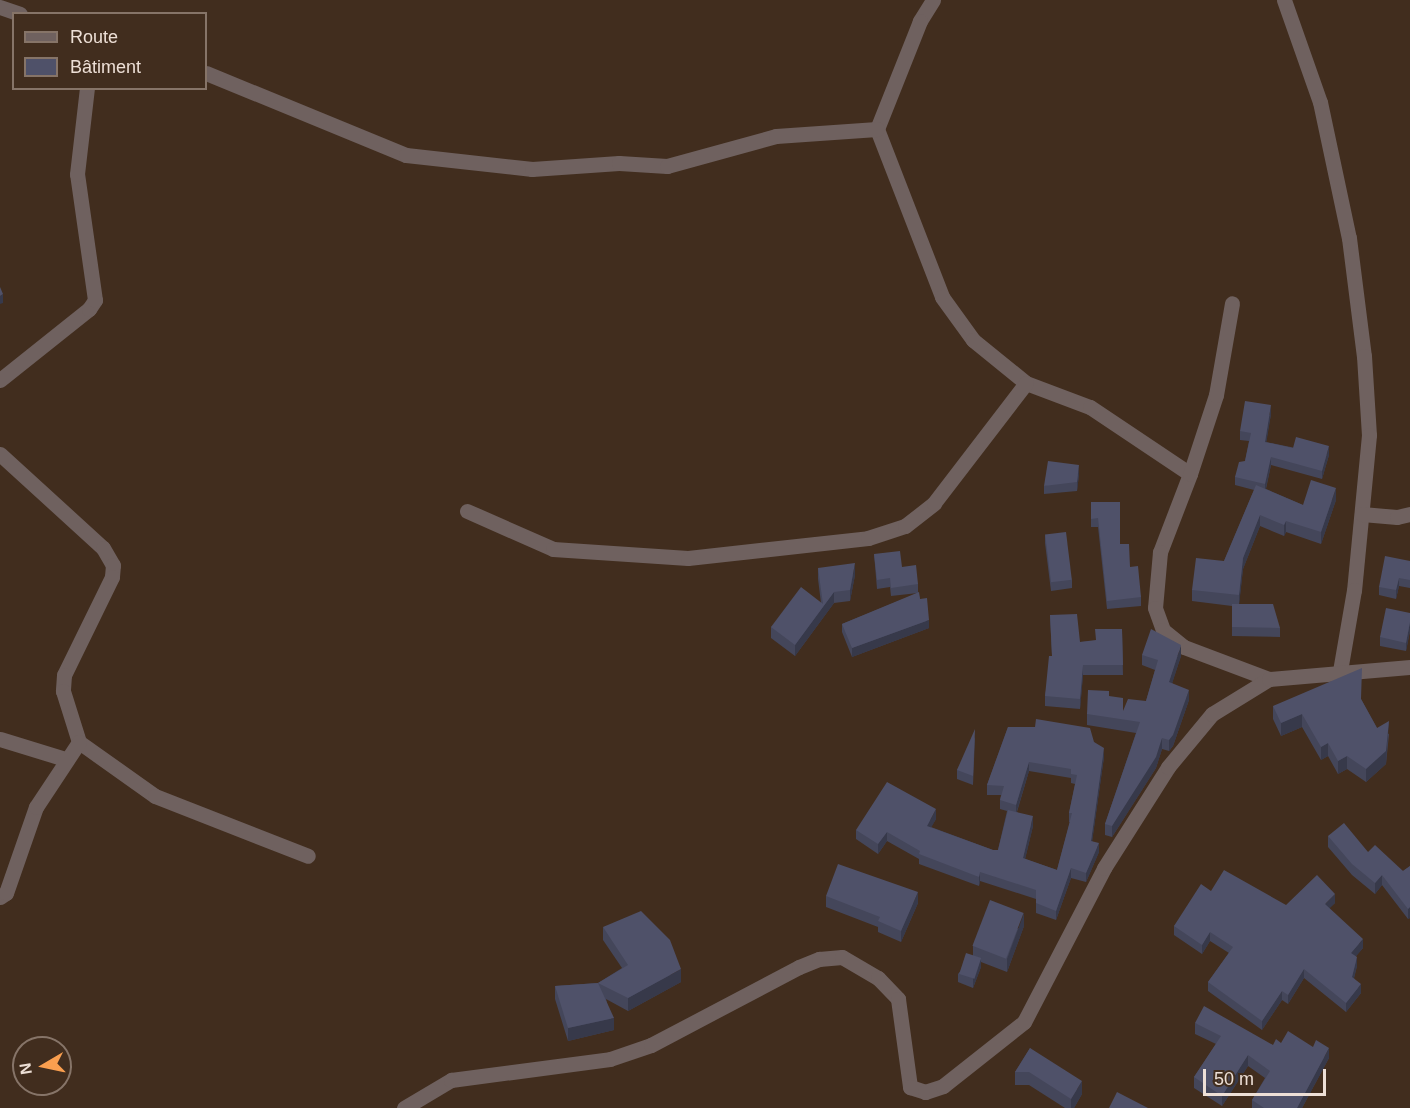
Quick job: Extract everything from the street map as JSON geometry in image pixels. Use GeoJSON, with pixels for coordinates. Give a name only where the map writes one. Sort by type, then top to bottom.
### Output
{"type":"FeatureCollection","features":[{"type":"Feature","properties":{"kind":"street"},"geometry":{"type":"LineString","coordinates":[[933,0],[920,21],[877,129],[942,297],[973,340],[1026,383],[1090,407],[1190,474]]}},
{"type":"Feature","properties":{"kind":"street"},"geometry":{"type":"LineString","coordinates":[[1284,0],[1320,102],[1349,238],[1369,435],[1362,514],[1340,671]]}},
{"type":"Feature","properties":{"kind":"street"},"geometry":{"type":"LineString","coordinates":[[0,7],[14,12]]}},
{"type":"Feature","properties":{"kind":"street"},"geometry":{"type":"LineString","coordinates":[[207,73],[406,155],[532,169],[619,163],[667,166],[776,136],[877,129]]}},
{"type":"Feature","properties":{"kind":"street"},"geometry":{"type":"LineString","coordinates":[[0,380],[90,309],[95,300],[77,174],[87,90]]}},
{"type":"Feature","properties":{"kind":"street"},"geometry":{"type":"LineString","coordinates":[[1232,303],[1216,395],[1190,474],[1160,552],[1155,608],[1163,630],[1184,646],[1269,679]]}},
{"type":"Feature","properties":{"kind":"street"},"geometry":{"type":"LineString","coordinates":[[467,511],[553,549],[688,558],[868,537],[905,526],[934,503],[1026,383]]}},
{"type":"Feature","properties":{"kind":"street"},"geometry":{"type":"LineString","coordinates":[[0,454],[103,548],[113,565],[112,577],[64,675],[63,691],[79,742],[155,795],[308,856]]}},
{"type":"Feature","properties":{"kind":"street"},"geometry":{"type":"LineString","coordinates":[[1362,514],[1397,517],[1410,514]]}},
{"type":"Feature","properties":{"kind":"street"},"geometry":{"type":"LineString","coordinates":[[404,1108],[451,1080],[610,1059],[651,1045],[799,967],[819,959],[842,957],[878,978],[898,999],[910,1087],[925,1092],[943,1086],[1024,1022],[1104,868],[1168,767],[1212,714],[1269,679],[1340,671],[1410,667]]}},
{"type":"Feature","properties":{"kind":"street"},"geometry":{"type":"LineString","coordinates":[[0,739],[65,759]]}},
{"type":"Feature","properties":{"kind":"street"},"geometry":{"type":"LineString","coordinates":[[0,897],[6,893],[36,807],[65,759],[79,742]]}},
{"type":"Feature","properties":{"kind":"building"},"geometry":{"type":"Polygon","coordinates":[[[1245,401],[1271,405],[1265,442],[1293,448],[1296,437],[1329,446],[1322,471],[1271,457],[1265,484],[1235,477],[1239,462],[1245,461],[1251,433],[1240,431],[1245,401]]]}},
{"type":"Feature","properties":{"kind":"building"},"geometry":{"type":"Polygon","coordinates":[[[1048,461],[1079,465],[1077,482],[1044,486],[1048,461]]]}},
{"type":"Feature","properties":{"kind":"building"},"geometry":{"type":"Polygon","coordinates":[[[1311,480],[1336,488],[1321,532],[1286,521],[1284,525],[1260,515],[1243,558],[1239,595],[1192,590],[1196,558],[1224,561],[1256,485],[1303,505],[1311,480]]]}},
{"type":"Feature","properties":{"kind":"building"},"geometry":{"type":"Polygon","coordinates":[[[1091,502],[1120,502],[1120,544],[1129,544],[1130,567],[1138,566],[1141,597],[1107,601],[1098,518],[1091,519],[1091,502]]]}},
{"type":"Feature","properties":{"kind":"building"},"geometry":{"type":"Polygon","coordinates":[[[1066,532],[1072,580],[1051,582],[1045,535],[1066,532]]]}},
{"type":"Feature","properties":{"kind":"building"},"geometry":{"type":"Polygon","coordinates":[[[900,551],[902,567],[916,565],[918,584],[891,588],[890,578],[877,580],[874,554],[900,551]]]}},
{"type":"Feature","properties":{"kind":"building"},"geometry":{"type":"Polygon","coordinates":[[[1385,556],[1410,561],[1410,580],[1399,578],[1396,590],[1379,587],[1385,556]]]}},
{"type":"Feature","properties":{"kind":"building"},"geometry":{"type":"Polygon","coordinates":[[[855,563],[850,590],[834,592],[795,645],[771,627],[801,587],[823,604],[818,568],[855,563]]]}},
{"type":"Feature","properties":{"kind":"building"},"geometry":{"type":"Polygon","coordinates":[[[919,592],[920,599],[927,598],[929,620],[852,648],[842,624],[919,592]]]}},
{"type":"Feature","properties":{"kind":"building"},"geometry":{"type":"Polygon","coordinates":[[[1232,604],[1273,604],[1280,628],[1232,627],[1232,604]]]}},
{"type":"Feature","properties":{"kind":"building"},"geometry":{"type":"Polygon","coordinates":[[[1386,608],[1410,613],[1406,643],[1380,637],[1386,608]]]}},
{"type":"Feature","properties":{"kind":"building"},"geometry":{"type":"Polygon","coordinates":[[[1077,614],[1080,642],[1096,640],[1095,629],[1122,629],[1123,665],[1083,665],[1080,699],[1045,696],[1049,656],[1052,656],[1050,615],[1077,614]]]}},
{"type":"Feature","properties":{"kind":"building"},"geometry":{"type":"Polygon","coordinates":[[[1151,629],[1181,645],[1169,682],[1189,690],[1173,735],[1169,740],[1162,738],[1156,757],[1112,826],[1105,824],[1140,722],[1087,714],[1088,690],[1109,691],[1109,696],[1123,698],[1123,711],[1128,699],[1146,701],[1158,660],[1142,655],[1151,629]]]}},
{"type":"Feature","properties":{"kind":"building"},"geometry":{"type":"Polygon","coordinates":[[[1362,668],[1361,699],[1377,728],[1389,721],[1386,751],[1366,769],[1347,756],[1338,761],[1328,743],[1321,747],[1302,714],[1281,723],[1273,706],[1362,668]]]}},
{"type":"Feature","properties":{"kind":"building"},"geometry":{"type":"Polygon","coordinates":[[[1036,719],[1090,728],[1094,742],[1104,748],[1091,841],[1099,843],[1086,873],[1071,868],[1056,911],[1036,903],[1036,890],[980,872],[979,877],[919,854],[920,851],[887,832],[878,844],[856,830],[887,782],[936,809],[927,826],[993,850],[998,850],[1008,810],[1033,816],[1023,858],[1057,870],[1072,813],[1069,813],[1077,775],[1071,774],[1071,769],[1029,762],[1016,805],[1000,800],[1004,786],[987,785],[1008,727],[1035,727],[1036,719]]]}},
{"type":"Feature","properties":{"kind":"building"},"geometry":{"type":"Polygon","coordinates":[[[975,729],[973,776],[957,770],[975,729]]]}},
{"type":"Feature","properties":{"kind":"building"},"geometry":{"type":"Polygon","coordinates":[[[1344,823],[1368,852],[1375,845],[1403,871],[1410,866],[1410,907],[1408,909],[1382,875],[1375,883],[1352,864],[1328,836],[1344,823]]]}},
{"type":"Feature","properties":{"kind":"building"},"geometry":{"type":"Polygon","coordinates":[[[838,864],[918,892],[901,931],[878,921],[880,917],[826,896],[838,864]]]}},
{"type":"Feature","properties":{"kind":"building"},"geometry":{"type":"Polygon","coordinates":[[[1224,870],[1286,905],[1317,875],[1335,894],[1325,904],[1363,939],[1351,953],[1357,957],[1352,977],[1361,984],[1346,1003],[1304,969],[1288,995],[1282,991],[1262,1021],[1208,982],[1233,947],[1210,932],[1202,945],[1174,926],[1201,884],[1211,891],[1224,870]]]}},
{"type":"Feature","properties":{"kind":"building"},"geometry":{"type":"Polygon","coordinates":[[[990,900],[1024,913],[1006,959],[972,946],[990,900]]]}},
{"type":"Feature","properties":{"kind":"building"},"geometry":{"type":"Polygon","coordinates":[[[641,911],[670,940],[681,969],[628,998],[598,983],[628,965],[603,927],[641,911]]]}},
{"type":"Feature","properties":{"kind":"building"},"geometry":{"type":"Polygon","coordinates":[[[966,953],[981,958],[974,979],[959,974],[966,953]]]}},
{"type":"Feature","properties":{"kind":"building"},"geometry":{"type":"Polygon","coordinates":[[[598,983],[614,1018],[568,1028],[555,986],[598,983]]]}},
{"type":"Feature","properties":{"kind":"building"},"geometry":{"type":"Polygon","coordinates":[[[1204,1006],[1273,1045],[1276,1039],[1281,1043],[1288,1031],[1313,1047],[1316,1040],[1329,1048],[1297,1108],[1264,1108],[1252,1100],[1270,1071],[1248,1055],[1222,1096],[1194,1077],[1221,1036],[1195,1023],[1204,1006]]]}},
{"type":"Feature","properties":{"kind":"building"},"geometry":{"type":"Polygon","coordinates":[[[1030,1048],[1082,1081],[1071,1099],[1029,1072],[1015,1072],[1030,1048]]]}},
{"type":"Feature","properties":{"kind":"building"},"geometry":{"type":"Polygon","coordinates":[[[1117,1092],[1148,1108],[1109,1108],[1117,1092]]]}}]}
